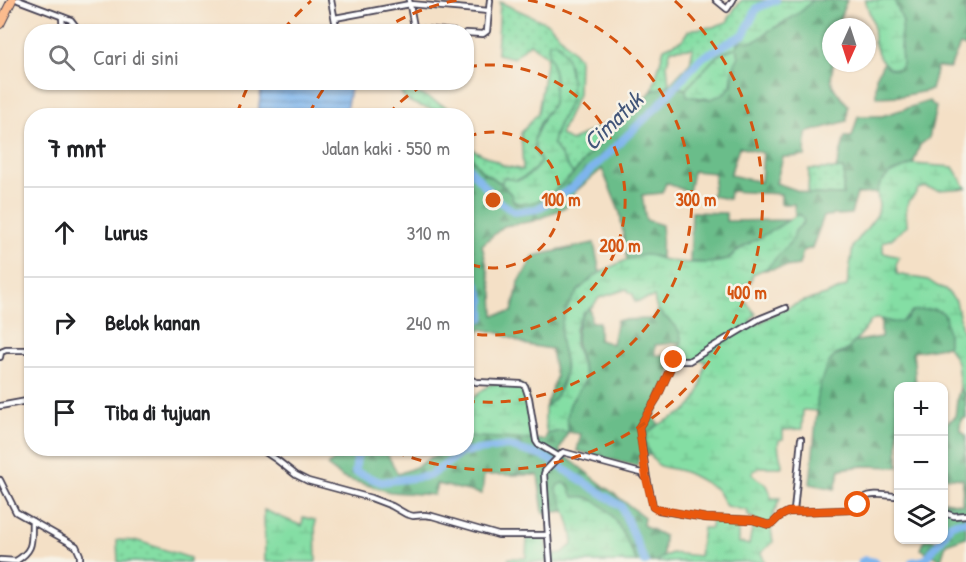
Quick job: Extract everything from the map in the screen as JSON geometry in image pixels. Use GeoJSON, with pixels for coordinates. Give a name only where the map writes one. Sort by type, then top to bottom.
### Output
{"type":"FeatureCollection","features":[{"type":"Feature","properties":{"kind":"main road"},"geometry":{"type":"LineString","coordinates":[[0,24],[12,0]]}},
{"type":"Feature","properties":{"kind":"street"},"geometry":{"type":"LineString","coordinates":[[18,0],[71,20],[74,24]]}},
{"type":"Feature","properties":{"kind":"street"},"geometry":{"type":"LineString","coordinates":[[332,0],[336,24]]}},
{"type":"Feature","properties":{"kind":"street"},"geometry":{"type":"LineString","coordinates":[[474,33],[486,33],[490,0]]}},
{"type":"Feature","properties":{"kind":"street"},"geometry":{"type":"LineString","coordinates":[[716,0],[727,9],[733,0]]}},
{"type":"Feature","properties":{"kind":"street"},"geometry":{"type":"LineString","coordinates":[[335,18],[409,2],[489,11]]}},
{"type":"Feature","properties":{"kind":"street"},"geometry":{"type":"LineString","coordinates":[[409,2],[414,24]]}},
{"type":"Feature","properties":{"kind":"street"},"geometry":{"type":"LineString","coordinates":[[62,17],[62,24]]}},
{"type":"Feature","properties":{"kind":"street"},"geometry":{"type":"LineString","coordinates":[[786,308],[759,319],[689,361],[674,360],[657,398],[639,427],[646,478],[653,507],[658,510],[706,518],[753,520],[769,525],[783,514],[794,511],[849,510],[854,509],[862,498],[867,496],[894,496]]}},
{"type":"Feature","properties":{"kind":"street"},"geometry":{"type":"LineString","coordinates":[[0,357],[1,352],[6,350],[24,350]]}},
{"type":"Feature","properties":{"kind":"street"},"geometry":{"type":"LineString","coordinates":[[474,381],[525,386],[536,441],[557,457]]}},
{"type":"Feature","properties":{"kind":"street"},"geometry":{"type":"LineString","coordinates":[[0,406],[24,402]]}},
{"type":"Feature","properties":{"kind":"street"},"geometry":{"type":"LineString","coordinates":[[794,511],[801,439]]}},
{"type":"Feature","properties":{"kind":"street"},"geometry":{"type":"LineString","coordinates":[[550,562],[544,474],[561,453],[566,452],[642,473],[646,478]]}},
{"type":"Feature","properties":{"kind":"street"},"geometry":{"type":"LineString","coordinates":[[271,456],[308,481],[371,498],[413,516],[432,516],[498,535],[548,535]]}},
{"type":"Feature","properties":{"kind":"street"},"geometry":{"type":"LineString","coordinates":[[0,480],[16,512],[75,546],[80,555],[80,562]]}},
{"type":"Feature","properties":{"kind":"street"},"geometry":{"type":"LineString","coordinates":[[948,514],[966,515]]}},
{"type":"Feature","properties":{"kind":"street"},"geometry":{"type":"LineString","coordinates":[[0,560],[16,561],[28,553],[32,521]]}},
{"type":"Feature","properties":{"kind":"green space"},"geometry":{"type":"Polygon","coordinates":[[[742,0],[781,0],[768,5],[754,17],[736,48],[718,55],[686,89],[668,86],[652,91],[664,48],[682,40],[688,31],[727,22],[742,0]],[[693,48],[671,49],[667,64],[669,85],[690,63],[693,48]]]}},
{"type":"Feature","properties":{"kind":"green space"},"geometry":{"type":"Polygon","coordinates":[[[781,0],[812,0],[798,14],[758,39],[740,41],[758,11],[781,0]]]}},
{"type":"Feature","properties":{"kind":"green space"},"geometry":{"type":"Polygon","coordinates":[[[812,0],[847,0],[840,18],[822,18],[822,72],[832,72],[833,86],[848,105],[847,121],[806,133],[805,156],[783,157],[776,183],[808,194],[843,195],[844,169],[836,169],[845,137],[852,137],[858,116],[882,116],[929,101],[936,107],[929,138],[920,145],[913,164],[886,178],[877,193],[857,194],[851,214],[824,216],[812,248],[803,251],[799,265],[764,270],[793,239],[795,231],[804,222],[798,215],[795,216],[794,204],[781,204],[781,194],[730,191],[729,199],[712,196],[715,173],[693,171],[689,192],[666,183],[662,193],[642,195],[646,220],[662,225],[661,258],[644,256],[627,260],[620,213],[602,169],[576,191],[566,207],[534,221],[504,226],[482,245],[493,293],[494,315],[512,312],[519,282],[534,256],[594,243],[600,273],[578,291],[563,319],[561,341],[565,374],[556,397],[545,408],[556,377],[551,349],[527,345],[499,333],[482,329],[474,336],[476,298],[474,293],[474,161],[482,172],[501,183],[512,195],[532,202],[549,195],[573,174],[598,144],[599,127],[625,114],[652,91],[668,86],[686,89],[688,96],[706,99],[718,96],[732,86],[733,68],[738,51],[736,48],[740,41],[754,41],[769,30],[781,25],[812,0]],[[739,147],[730,175],[761,182],[763,153],[739,147]]]}},
{"type":"Feature","properties":{"kind":"green space"},"geometry":{"type":"Polygon","coordinates":[[[865,0],[894,0],[903,22],[900,38],[901,67],[889,68],[880,59],[876,48],[876,18],[871,18],[865,0]]]}},
{"type":"Feature","properties":{"kind":"green space"},"geometry":{"type":"Polygon","coordinates":[[[894,0],[966,0],[966,47],[960,45],[950,68],[937,67],[931,90],[901,96],[876,97],[876,77],[884,62],[889,68],[897,69],[902,63],[900,38],[903,22],[894,0]]]}},
{"type":"Feature","properties":{"kind":"green space"},"geometry":{"type":"Polygon","coordinates":[[[500,2],[549,24],[579,58],[578,94],[560,135],[571,141],[599,127],[598,144],[573,174],[553,144],[560,121],[570,102],[564,53],[558,44],[548,52],[555,87],[551,108],[545,114],[536,136],[535,150],[541,162],[539,165],[522,178],[515,180],[504,177],[501,183],[482,172],[474,160],[474,150],[505,166],[523,170],[521,133],[538,113],[547,57],[530,43],[514,58],[497,54],[500,2]]]}},
{"type":"Feature","properties":{"kind":"green space"},"geometry":{"type":"Polygon","coordinates":[[[549,42],[556,42],[560,47],[570,71],[569,104],[557,128],[553,144],[573,174],[542,199],[517,203],[513,201],[512,195],[501,183],[504,177],[519,180],[533,171],[541,162],[535,149],[534,139],[553,103],[555,78],[548,52],[549,42]]]}},
{"type":"Feature","properties":{"kind":"green space"},"geometry":{"type":"Polygon","coordinates":[[[734,48],[739,56],[733,68],[731,86],[723,94],[711,99],[687,96],[686,89],[718,55],[734,48]]]}},
{"type":"Feature","properties":{"kind":"green space"},"geometry":{"type":"Polygon","coordinates":[[[411,90],[448,108],[429,108],[418,105],[407,100],[401,91],[411,90]]]}},
{"type":"Feature","properties":{"kind":"green space"},"geometry":{"type":"Polygon","coordinates":[[[913,164],[953,167],[966,188],[938,190],[925,187],[918,189],[907,207],[907,226],[891,239],[883,242],[883,252],[899,257],[896,265],[897,274],[928,280],[945,289],[956,301],[962,330],[966,336],[966,397],[960,388],[957,362],[948,346],[945,315],[942,312],[934,309],[912,311],[900,321],[876,319],[871,321],[848,349],[836,355],[827,365],[819,389],[817,411],[803,410],[802,429],[783,430],[783,439],[779,440],[778,444],[782,467],[760,467],[753,472],[753,475],[766,485],[771,498],[780,498],[770,522],[773,542],[761,553],[765,562],[659,562],[658,560],[671,553],[699,556],[703,528],[711,528],[712,519],[738,520],[738,542],[749,545],[754,518],[748,516],[748,511],[726,506],[715,489],[695,477],[657,464],[647,446],[647,435],[650,431],[690,407],[698,395],[706,361],[680,359],[676,356],[682,342],[680,335],[676,326],[658,309],[654,297],[635,302],[633,294],[627,289],[599,298],[583,313],[575,330],[575,345],[586,378],[569,407],[568,432],[559,431],[547,434],[545,408],[564,380],[566,366],[561,342],[562,322],[574,296],[595,276],[640,256],[679,262],[721,262],[795,216],[802,216],[804,222],[795,231],[793,239],[767,268],[753,274],[751,282],[736,291],[756,314],[750,321],[754,326],[801,302],[847,286],[853,246],[877,215],[879,206],[877,193],[880,184],[889,174],[913,164]]]}},
{"type":"Feature","properties":{"kind":"green space"},"geometry":{"type":"Polygon","coordinates":[[[809,169],[844,169],[843,195],[808,194],[809,169]]]}},
{"type":"Feature","properties":{"kind":"green space"},"geometry":{"type":"Polygon","coordinates":[[[692,212],[726,213],[726,221],[789,220],[726,260],[709,263],[690,262],[692,212]]]}},
{"type":"Feature","properties":{"kind":"green space"},"geometry":{"type":"Polygon","coordinates":[[[590,308],[591,322],[599,322],[599,340],[612,344],[617,320],[653,319],[658,310],[674,323],[681,336],[682,342],[655,345],[655,355],[676,356],[654,417],[659,425],[646,437],[650,455],[639,455],[637,466],[577,451],[581,434],[568,432],[559,451],[644,517],[643,525],[664,536],[663,557],[658,560],[659,562],[637,562],[612,517],[588,498],[571,495],[568,486],[564,505],[566,511],[543,513],[538,475],[484,475],[482,494],[437,484],[434,495],[390,492],[343,478],[327,466],[338,456],[388,456],[398,474],[416,467],[433,456],[474,456],[474,436],[545,440],[547,434],[567,432],[569,407],[586,378],[576,337],[579,323],[590,308]]]}},
{"type":"Feature","properties":{"kind":"green space"},"geometry":{"type":"Polygon","coordinates":[[[932,309],[942,312],[947,328],[948,346],[913,352],[916,382],[894,382],[894,467],[864,466],[840,469],[835,489],[810,484],[818,397],[826,367],[834,357],[846,351],[852,342],[881,337],[881,318],[890,322],[906,319],[912,311],[932,309]]]}},
{"type":"Feature","properties":{"kind":"green space"},"geometry":{"type":"Polygon","coordinates":[[[490,384],[520,384],[527,390],[532,440],[474,436],[474,397],[490,384]]]}},
{"type":"Feature","properties":{"kind":"green space"},"geometry":{"type":"Polygon","coordinates":[[[960,388],[966,397],[966,418],[961,419],[960,429],[966,436],[966,537],[948,543],[948,502],[962,504],[963,479],[948,477],[948,422],[955,417],[960,388]]]}},
{"type":"Feature","properties":{"kind":"green space"},"geometry":{"type":"Polygon","coordinates":[[[562,483],[566,484],[574,497],[586,497],[597,502],[612,516],[637,562],[508,562],[509,558],[526,558],[527,538],[546,536],[548,555],[562,553],[573,544],[565,509],[556,489],[562,483]]]}},
{"type":"Feature","properties":{"kind":"green space"},"geometry":{"type":"Polygon","coordinates":[[[264,510],[302,526],[303,517],[315,520],[316,562],[265,562],[264,510]]]}},
{"type":"Feature","properties":{"kind":"green space"},"geometry":{"type":"Polygon","coordinates":[[[117,540],[138,541],[190,558],[190,562],[118,562],[117,540]]]}},
{"type":"Feature","properties":{"kind":"green space"},"geometry":{"type":"Polygon","coordinates":[[[923,544],[946,544],[941,560],[921,549],[923,544]]]}},
{"type":"Feature","properties":{"kind":"water"},"geometry":{"type":"Polygon","coordinates":[[[261,90],[350,90],[346,108],[259,108],[261,90]]]}},
{"type":"Feature","properties":{"kind":"waterway","name":"Cimatuk"},"geometry":{"type":"LineString","coordinates":[[474,174],[498,201],[515,212],[537,209],[572,188],[657,107],[701,58],[744,34],[757,8],[776,0]]}},
{"type":"Feature","properties":{"kind":"waterway","name":"Cimatuk"},"geometry":{"type":"LineString","coordinates":[[474,278],[482,299],[482,317],[474,322]]}},
{"type":"Feature","properties":{"kind":"waterway","name":"Cimatuk"},"geometry":{"type":"LineString","coordinates":[[474,451],[508,446],[545,457],[621,506],[645,562]]}},
{"type":"Feature","properties":{"kind":"waterway","name":"Cimatuk"},"geometry":{"type":"LineString","coordinates":[[357,456],[355,472],[381,482],[429,476],[457,456]]}},
{"type":"Feature","properties":{"kind":"waterway","name":"Cimatuk"},"geometry":{"type":"LineString","coordinates":[[948,529],[951,524],[966,521]]}},
{"type":"Feature","properties":{"kind":"waterway","name":"Cimatuk"},"geometry":{"type":"LineString","coordinates":[[912,562],[925,560],[938,544]]}},
{"type":"Feature","properties":{"kind":"waterway","name":"Cimatuk"},"geometry":{"type":"LineString","coordinates":[[861,562],[865,560],[875,562]]}},
{"type":"Feature","properties":{"kind":"route"},"geometry":{"type":"LineString","coordinates":[[674,360],[657,398],[639,427],[646,478],[653,507],[658,510],[706,518],[753,520],[769,525],[788,512],[849,510],[858,505]]}}]}
